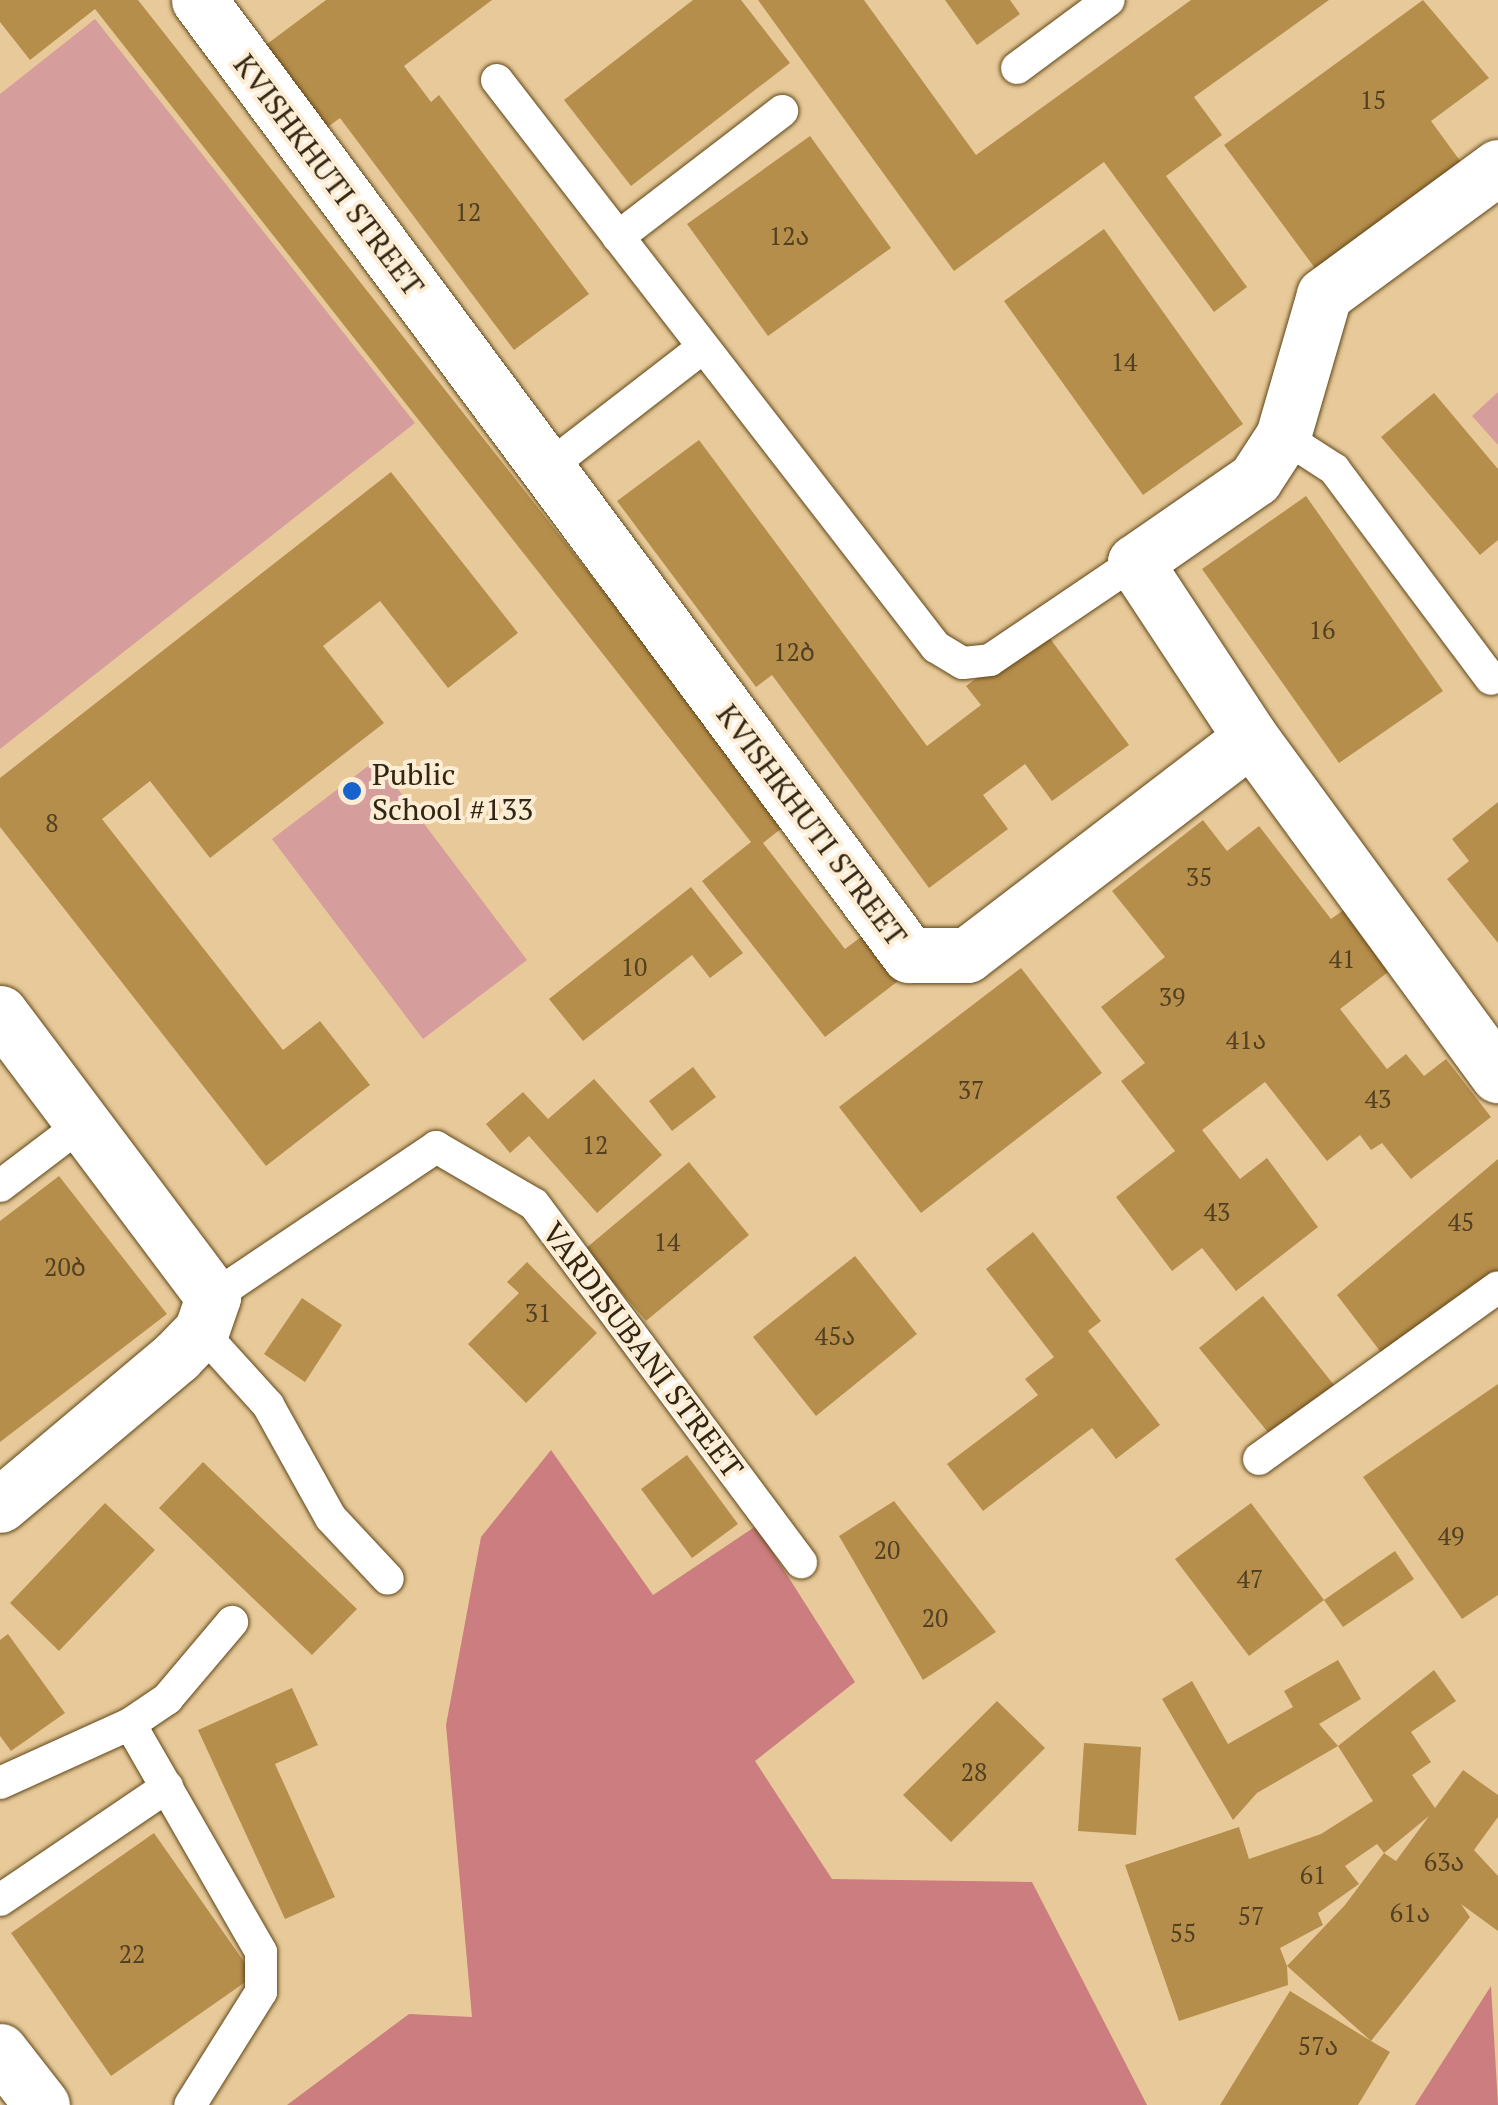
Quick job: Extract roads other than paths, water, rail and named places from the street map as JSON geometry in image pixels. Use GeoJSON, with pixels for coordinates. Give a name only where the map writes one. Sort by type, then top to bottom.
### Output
{"type":"FeatureCollection","features":[{"type":"Feature","properties":{"kind":"street","name":"KVISHKHUTI STREET"},"geometry":{"type":"LineString","coordinates":[[223,9],[547,468],[909,955],[966,955],[1251,738]]}},
{"type":"Feature","properties":{"kind":"street"},"geometry":{"type":"LineString","coordinates":[[1498,167],[1324,295],[1282,436],[1254,478],[1135,562],[1251,738],[1498,1075]]}},
{"type":"Feature","properties":{"kind":"street"},"geometry":{"type":"LineString","coordinates":[[0,1013],[83,1123],[207,1314]]}},
{"type":"Feature","properties":{"kind":"street","name":"VARDISUBANI STREET"},"geometry":{"type":"LineString","coordinates":[[0,1505],[207,1314]]}},
{"type":"Feature","properties":{"kind":"street"},"geometry":{"type":"LineString","coordinates":[[0,2051],[42,2105]]}},
{"type":"Feature","properties":{"kind":"lane"},"geometry":{"type":"LineString","coordinates":[[1017,68],[1108,0]]}},
{"type":"Feature","properties":{"kind":"lane"},"geometry":{"type":"LineString","coordinates":[[497,80],[936,647],[963,663],[990,660],[1135,562]]}},
{"type":"Feature","properties":{"kind":"lane"},"geometry":{"type":"LineString","coordinates":[[618,238],[782,110]]}},
{"type":"Feature","properties":{"kind":"lane"},"geometry":{"type":"LineString","coordinates":[[547,468],[702,348]]}},
{"type":"Feature","properties":{"kind":"lane"},"geometry":{"type":"LineString","coordinates":[[1282,436],[1334,469],[1491,679]]}},
{"type":"Feature","properties":{"kind":"lane"},"geometry":{"type":"LineString","coordinates":[[0,1186],[83,1123]]}},
{"type":"Feature","properties":{"kind":"lane","name":"VARDISUBANI STREET"},"geometry":{"type":"LineString","coordinates":[[207,1314],[436,1147],[534,1204],[801,1562]]}},
{"type":"Feature","properties":{"kind":"lane"},"geometry":{"type":"LineString","coordinates":[[1259,1459],[1498,1287]]}},
{"type":"Feature","properties":{"kind":"lane"},"geometry":{"type":"LineString","coordinates":[[207,1314],[268,1406],[330,1518],[388,1579]]}},
{"type":"Feature","properties":{"kind":"lane"},"geometry":{"type":"LineString","coordinates":[[0,1783],[130,1724],[167,1699],[232,1622]]}},
{"type":"Feature","properties":{"kind":"lane"},"geometry":{"type":"LineString","coordinates":[[130,1724],[264,1972],[250,2012],[190,2105]]}},
{"type":"Feature","properties":{"kind":"lane"},"geometry":{"type":"LineString","coordinates":[[0,1900],[167,1788]]}},
{"type":"Feature","properties":{"kind":"place","name":"Public School #133"},"geometry":{"type":"Point","coordinates":[352,791]}}]}
